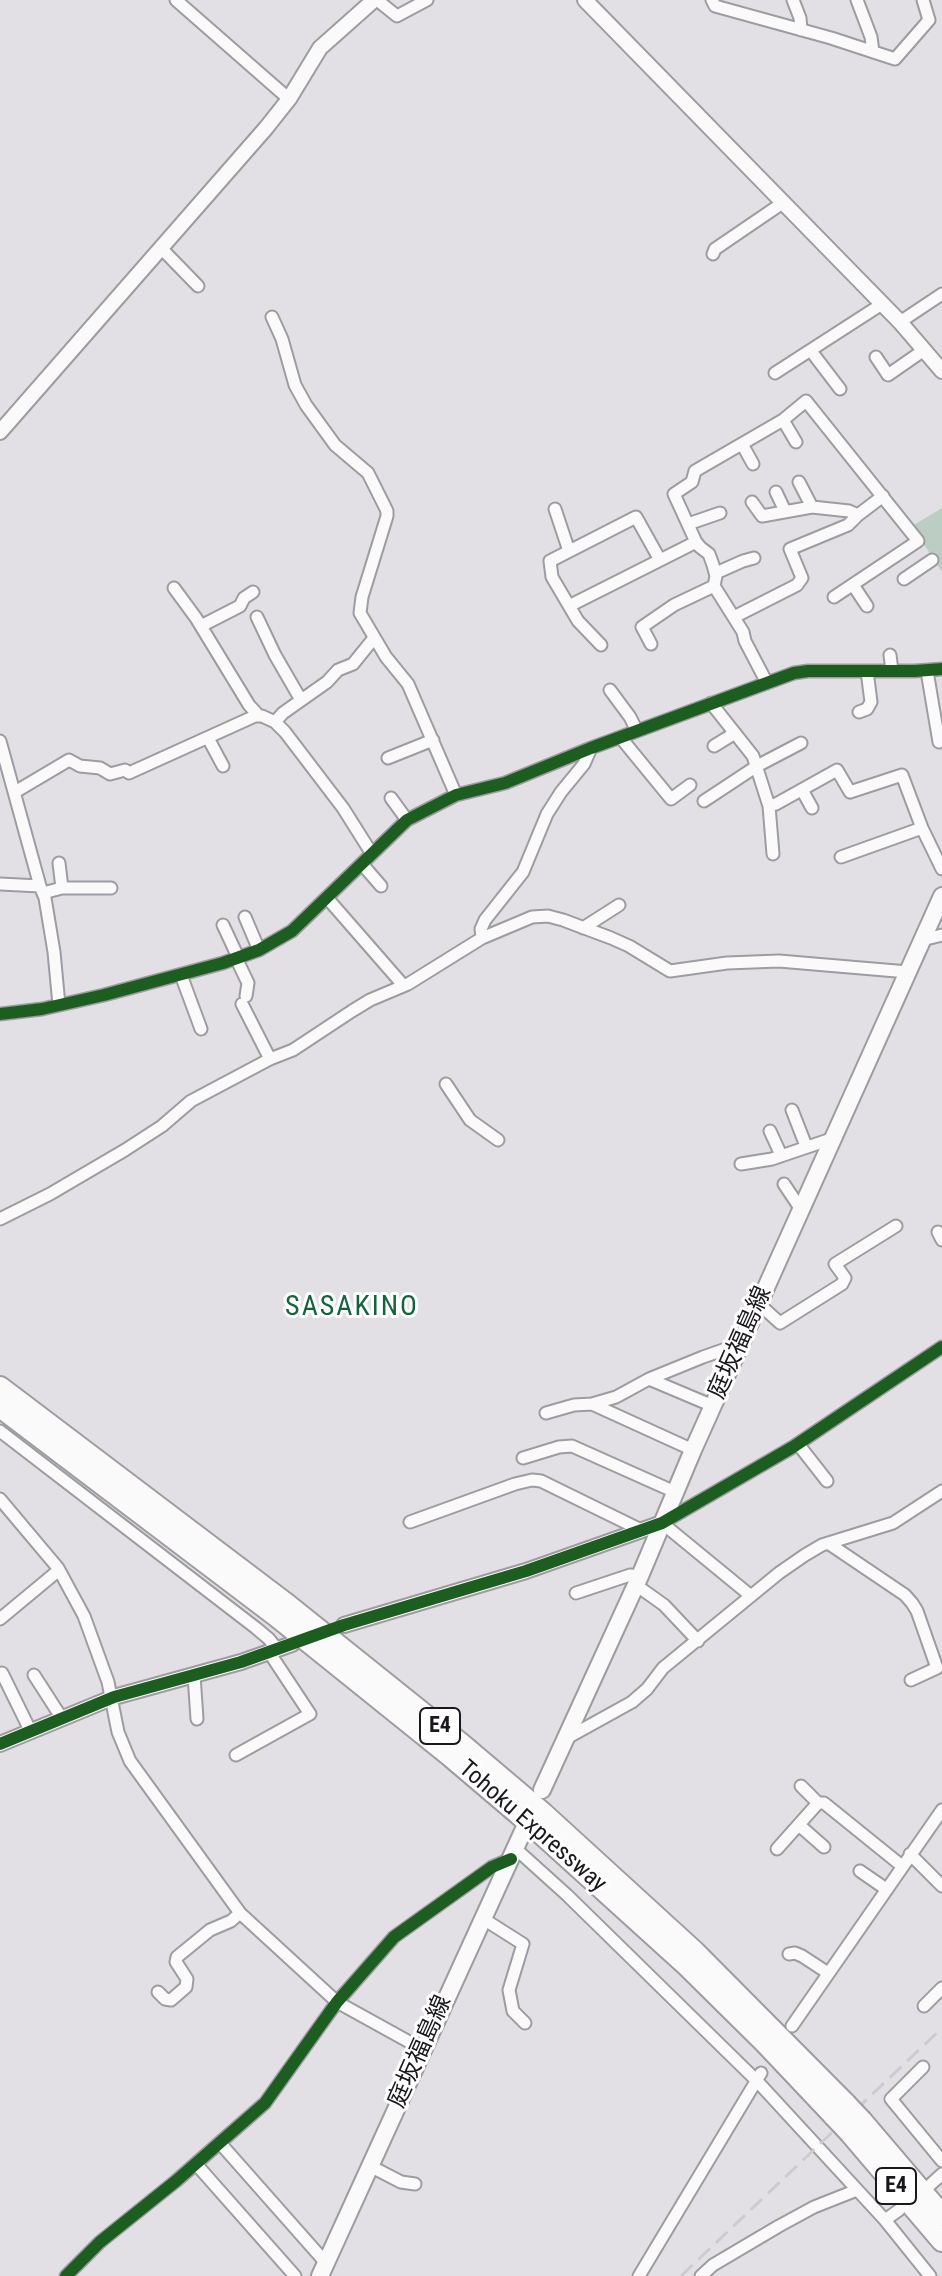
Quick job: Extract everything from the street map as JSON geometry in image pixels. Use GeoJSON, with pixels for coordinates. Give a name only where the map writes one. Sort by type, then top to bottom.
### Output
{"type":"FeatureCollection","features":[{"type":"Feature","properties":{"kind":"highway","name":"Tohoku Expressway"},"geometry":{"type":"LineString","coordinates":[[0,1387],[312,1624],[532,1803],[695,1952],[840,2110],[942,2215]]}},
{"type":"Feature","properties":{"kind":"highway","name":"Tohoku Expressway"},"geometry":{"type":"LineString","coordinates":[[0,1407],[276,1616],[461,1765],[570,1859],[840,2110]]}},
{"type":"Feature","properties":{"kind":"highway","name":"Tohoku Expressway"},"geometry":{"type":"LineString","coordinates":[[856,2127],[942,2241]]}},
{"type":"Feature","properties":{"kind":"main road","name":"庭坂福島線"},"geometry":{"type":"LineString","coordinates":[[542,1790],[942,896]]}},
{"type":"Feature","properties":{"kind":"main road","name":"庭坂福島線"},"geometry":{"type":"LineString","coordinates":[[323,2270],[524,1829]]}},
{"type":"Feature","properties":{"kind":"street"},"geometry":{"type":"LineString","coordinates":[[176,0],[289,99]]}},
{"type":"Feature","properties":{"kind":"street"},"geometry":{"type":"LineString","coordinates":[[0,432],[266,128],[289,99],[320,48],[376,0],[397,16],[427,0]]}},
{"type":"Feature","properties":{"kind":"street"},"geometry":{"type":"LineString","coordinates":[[585,0],[900,322],[942,371]]}},
{"type":"Feature","properties":{"kind":"street"},"geometry":{"type":"LineString","coordinates":[[712,0],[715,6],[895,59],[929,20],[923,0]]}},
{"type":"Feature","properties":{"kind":"street"},"geometry":{"type":"LineString","coordinates":[[793,0],[801,30]]}},
{"type":"Feature","properties":{"kind":"street"},"geometry":{"type":"LineString","coordinates":[[857,0],[871,37],[873,52]]}},
{"type":"Feature","properties":{"kind":"street"},"geometry":{"type":"LineString","coordinates":[[713,254],[715,249],[784,202]]}},
{"type":"Feature","properties":{"kind":"street"},"geometry":{"type":"LineString","coordinates":[[161,248],[198,286]]}},
{"type":"Feature","properties":{"kind":"street"},"geometry":{"type":"LineString","coordinates":[[900,322],[942,294]]}},
{"type":"Feature","properties":{"kind":"street"},"geometry":{"type":"LineString","coordinates":[[775,373],[882,304]]}},
{"type":"Feature","properties":{"kind":"street"},"geometry":{"type":"LineString","coordinates":[[272,317],[282,339],[295,385],[314,418],[335,445],[368,473],[387,511],[360,608],[362,618],[408,684],[456,795]]}},
{"type":"Feature","properties":{"kind":"street"},"geometry":{"type":"LineString","coordinates":[[876,357],[888,375],[924,350]]}},
{"type":"Feature","properties":{"kind":"street"},"geometry":{"type":"LineString","coordinates":[[811,351],[840,389]]}},
{"type":"Feature","properties":{"kind":"street"},"geometry":{"type":"LineString","coordinates":[[767,683],[715,579],[709,554],[696,542],[674,494],[692,482],[695,471],[783,420],[806,401],[918,541],[834,597]]}},
{"type":"Feature","properties":{"kind":"street"},"geometry":{"type":"LineString","coordinates":[[783,420],[796,442]]}},
{"type":"Feature","properties":{"kind":"street"},"geometry":{"type":"LineString","coordinates":[[742,444],[753,464]]}},
{"type":"Feature","properties":{"kind":"street"},"geometry":{"type":"LineString","coordinates":[[799,482],[812,507]]}},
{"type":"Feature","properties":{"kind":"street"},"geometry":{"type":"LineString","coordinates":[[776,492],[785,511]]}},
{"type":"Feature","properties":{"kind":"street"},"geometry":{"type":"LineString","coordinates":[[734,617],[797,585],[802,578],[790,549],[848,525],[883,496]]}},
{"type":"Feature","properties":{"kind":"street"},"geometry":{"type":"LineString","coordinates":[[752,502],[762,516],[812,507],[858,515]]}},
{"type":"Feature","properties":{"kind":"street"},"geometry":{"type":"LineString","coordinates":[[555,509],[569,551]]}},
{"type":"Feature","properties":{"kind":"street"},"geometry":{"type":"LineString","coordinates":[[688,524],[720,513]]}},
{"type":"Feature","properties":{"kind":"street"},"geometry":{"type":"LineString","coordinates":[[601,645],[578,621],[552,577],[550,561],[636,517],[660,560]]}},
{"type":"Feature","properties":{"kind":"street"},"geometry":{"type":"LineString","coordinates":[[571,605],[696,542]]}},
{"type":"Feature","properties":{"kind":"street"},"geometry":{"type":"LineString","coordinates":[[651,644],[642,627],[743,561],[754,558]]}},
{"type":"Feature","properties":{"kind":"street"},"geometry":{"type":"LineString","coordinates":[[904,579],[932,560]]}},
{"type":"Feature","properties":{"kind":"street"},"geometry":{"type":"LineString","coordinates":[[853,585],[867,606]]}},
{"type":"Feature","properties":{"kind":"street"},"geometry":{"type":"LineString","coordinates":[[174,588],[249,705],[259,716],[275,722],[285,732],[343,808],[372,854]]}},
{"type":"Feature","properties":{"kind":"street"},"geometry":{"type":"LineString","coordinates":[[201,626],[240,606],[244,598],[253,592]]}},
{"type":"Feature","properties":{"kind":"street"},"geometry":{"type":"LineString","coordinates":[[257,617],[301,700]]}},
{"type":"Feature","properties":{"kind":"street"},"geometry":{"type":"LineString","coordinates":[[275,722],[338,670],[353,664],[374,638]]}},
{"type":"Feature","properties":{"kind":"street"},"geometry":{"type":"LineString","coordinates":[[890,655],[892,671]]}},
{"type":"Feature","properties":{"kind":"street"},"geometry":{"type":"LineString","coordinates":[[0,1014],[59,1005],[181,975],[259,950],[292,931],[407,820],[456,795],[505,783],[794,673],[942,669]]}},
{"type":"Feature","properties":{"kind":"street"},"geometry":{"type":"LineString","coordinates":[[859,712],[867,709],[871,702],[867,671]]}},
{"type":"Feature","properties":{"kind":"street"},"geometry":{"type":"LineString","coordinates":[[927,671],[938,716],[939,742]]}},
{"type":"Feature","properties":{"kind":"street"},"geometry":{"type":"LineString","coordinates":[[610,690],[637,731]]}},
{"type":"Feature","properties":{"kind":"street"},"geometry":{"type":"LineString","coordinates":[[711,703],[750,750],[757,766],[769,806],[773,854]]}},
{"type":"Feature","properties":{"kind":"street"},"geometry":{"type":"LineString","coordinates":[[15,792],[69,760],[80,766],[100,768],[110,774],[125,770],[129,773],[259,716]]}},
{"type":"Feature","properties":{"kind":"street"},"geometry":{"type":"LineString","coordinates":[[714,746],[735,733]]}},
{"type":"Feature","properties":{"kind":"street"},"geometry":{"type":"LineString","coordinates":[[208,738],[223,766]]}},
{"type":"Feature","properties":{"kind":"street"},"geometry":{"type":"LineString","coordinates":[[621,738],[671,799],[690,785]]}},
{"type":"Feature","properties":{"kind":"street"},"geometry":{"type":"LineString","coordinates":[[388,758],[433,740]]}},
{"type":"Feature","properties":{"kind":"street"},"geometry":{"type":"LineString","coordinates":[[0,741],[41,889],[54,952],[59,1005]]}},
{"type":"Feature","properties":{"kind":"street"},"geometry":{"type":"LineString","coordinates":[[704,801],[757,766],[801,743]]}},
{"type":"Feature","properties":{"kind":"street"},"geometry":{"type":"LineString","coordinates":[[482,938],[481,929],[485,920],[523,872],[547,814],[584,764],[591,748]]}},
{"type":"Feature","properties":{"kind":"street"},"geometry":{"type":"LineString","coordinates":[[769,806],[837,770],[850,792],[902,775],[942,869]]}},
{"type":"Feature","properties":{"kind":"street"},"geometry":{"type":"LineString","coordinates":[[802,790],[812,808]]}},
{"type":"Feature","properties":{"kind":"street"},"geometry":{"type":"LineString","coordinates":[[391,798],[407,820]]}},
{"type":"Feature","properties":{"kind":"street"},"geometry":{"type":"LineString","coordinates":[[841,857],[922,828]]}},
{"type":"Feature","properties":{"kind":"street"},"geometry":{"type":"LineString","coordinates":[[59,863],[62,888]]}},
{"type":"Feature","properties":{"kind":"street"},"geometry":{"type":"LineString","coordinates":[[362,864],[381,886]]}},
{"type":"Feature","properties":{"kind":"street"},"geometry":{"type":"LineString","coordinates":[[0,884],[41,889],[111,888]]}},
{"type":"Feature","properties":{"kind":"street"},"geometry":{"type":"LineString","coordinates":[[328,899],[403,985]]}},
{"type":"Feature","properties":{"kind":"street"},"geometry":{"type":"LineString","coordinates":[[583,928],[619,905]]}},
{"type":"Feature","properties":{"kind":"street"},"geometry":{"type":"LineString","coordinates":[[0,1219],[77,1179],[162,1126],[191,1101],[293,1050],[361,1005],[519,921],[541,916],[563,920],[629,946],[670,971],[727,963],[779,961],[908,972]]}},
{"type":"Feature","properties":{"kind":"street"},"geometry":{"type":"LineString","coordinates":[[245,917],[259,950]]}},
{"type":"Feature","properties":{"kind":"street"},"geometry":{"type":"LineString","coordinates":[[223,925],[248,983],[244,1000],[270,1059]]}},
{"type":"Feature","properties":{"kind":"street"},"geometry":{"type":"LineString","coordinates":[[923,937],[942,935]]}},
{"type":"Feature","properties":{"kind":"street"},"geometry":{"type":"LineString","coordinates":[[181,975],[201,1029]]}},
{"type":"Feature","properties":{"kind":"street"},"geometry":{"type":"LineString","coordinates":[[446,1084],[470,1120],[498,1140]]}},
{"type":"Feature","properties":{"kind":"street"},"geometry":{"type":"LineString","coordinates":[[792,1110],[806,1146]]}},
{"type":"Feature","properties":{"kind":"street"},"geometry":{"type":"LineString","coordinates":[[770,1131],[781,1155]]}},
{"type":"Feature","properties":{"kind":"street"},"geometry":{"type":"LineString","coordinates":[[741,1164],[834,1138]]}},
{"type":"Feature","properties":{"kind":"street"},"geometry":{"type":"LineString","coordinates":[[784,1184],[798,1205],[803,1207]]}},
{"type":"Feature","properties":{"kind":"street"},"geometry":{"type":"LineString","coordinates":[[759,1304],[780,1323],[842,1284],[845,1278],[835,1264],[896,1226]]}},
{"type":"Feature","properties":{"kind":"street"},"geometry":{"type":"LineString","coordinates":[[546,1413],[616,1397],[649,1379],[740,1344]]}},
{"type":"Feature","properties":{"kind":"street"},"geometry":{"type":"LineString","coordinates":[[344,1625],[526,1571],[662,1523],[798,1444],[942,1347]]}},
{"type":"Feature","properties":{"kind":"street"},"geometry":{"type":"LineString","coordinates":[[649,1379],[713,1406]]}},
{"type":"Feature","properties":{"kind":"street"},"geometry":{"type":"LineString","coordinates":[[592,1404],[693,1450]]}},
{"type":"Feature","properties":{"kind":"street"},"geometry":{"type":"LineString","coordinates":[[0,1431],[269,1639],[310,1714],[236,1755]]}},
{"type":"Feature","properties":{"kind":"street"},"geometry":{"type":"LineString","coordinates":[[798,1444],[827,1481]]}},
{"type":"Feature","properties":{"kind":"street"},"geometry":{"type":"LineString","coordinates":[[523,1458],[572,1446],[675,1492]]}},
{"type":"Feature","properties":{"kind":"street"},"geometry":{"type":"LineString","coordinates":[[410,1522],[524,1480],[532,1480],[541,1481],[641,1530]]}},
{"type":"Feature","properties":{"kind":"street"},"geometry":{"type":"LineString","coordinates":[[565,1739],[632,1702],[663,1668],[779,1573],[822,1545],[893,1523],[942,1491]]}},
{"type":"Feature","properties":{"kind":"street"},"geometry":{"type":"LineString","coordinates":[[0,1499],[59,1570],[84,1616],[102,1665],[118,1732],[130,1761],[240,1913],[337,2002],[422,2049]]}},
{"type":"Feature","properties":{"kind":"street"},"geometry":{"type":"LineString","coordinates":[[662,1523],[751,1596]]}},
{"type":"Feature","properties":{"kind":"street"},"geometry":{"type":"LineString","coordinates":[[828,1543],[905,1595],[912,1603],[937,1668],[911,1680]]}},
{"type":"Feature","properties":{"kind":"street"},"geometry":{"type":"LineString","coordinates":[[0,1619],[59,1570]]}},
{"type":"Feature","properties":{"kind":"street"},"geometry":{"type":"LineString","coordinates":[[576,1593],[630,1575],[698,1641]]}},
{"type":"Feature","properties":{"kind":"street"},"geometry":{"type":"LineString","coordinates":[[0,1744],[110,1698],[292,1644]]}},
{"type":"Feature","properties":{"kind":"street"},"geometry":{"type":"LineString","coordinates":[[2,1673],[30,1730]]}},
{"type":"Feature","properties":{"kind":"street"},"geometry":{"type":"LineString","coordinates":[[34,1675],[61,1717]]}},
{"type":"Feature","properties":{"kind":"street"},"geometry":{"type":"LineString","coordinates":[[194,1675],[197,1719]]}},
{"type":"Feature","properties":{"kind":"street"},"geometry":{"type":"LineString","coordinates":[[801,1786],[818,1803],[824,1803],[902,1866]]}},
{"type":"Feature","properties":{"kind":"street"},"geometry":{"type":"LineString","coordinates":[[777,1849],[818,1803]]}},
{"type":"Feature","properties":{"kind":"street"},"geometry":{"type":"LineString","coordinates":[[792,2026],[942,1810]]}},
{"type":"Feature","properties":{"kind":"street"},"geometry":{"type":"LineString","coordinates":[[799,1825],[824,1847]]}},
{"type":"Feature","properties":{"kind":"street"},"geometry":{"type":"LineString","coordinates":[[66,2276],[100,2242],[265,2103],[337,2002],[394,1937],[513,1854],[567,1895],[759,2077],[930,2276]]}},
{"type":"Feature","properties":{"kind":"street"},"geometry":{"type":"LineString","coordinates":[[910,1854],[942,1886]]}},
{"type":"Feature","properties":{"kind":"street"},"geometry":{"type":"LineString","coordinates":[[860,1871],[886,1889]]}},
{"type":"Feature","properties":{"kind":"street"},"geometry":{"type":"LineString","coordinates":[[158,1992],[171,2000],[186,1987],[187,1979],[176,1962],[177,1957],[210,1930],[231,1921],[240,1913]]}},
{"type":"Feature","properties":{"kind":"street"},"geometry":{"type":"LineString","coordinates":[[482,1918],[523,1944],[509,1990],[513,2011],[525,2023]]}},
{"type":"Feature","properties":{"kind":"street"},"geometry":{"type":"LineString","coordinates":[[789,1954],[802,1956],[828,1973]]}},
{"type":"Feature","properties":{"kind":"street"},"geometry":{"type":"LineString","coordinates":[[924,2006],[942,1988]]}},
{"type":"Feature","properties":{"kind":"street"},"geometry":{"type":"LineString","coordinates":[[923,2067],[891,2099],[942,2161]]}},
{"type":"Feature","properties":{"kind":"street"},"geometry":{"type":"LineString","coordinates":[[639,2276],[759,2077]]}},
{"type":"Feature","properties":{"kind":"street"},"geometry":{"type":"LineString","coordinates":[[220,2143],[323,2270]]}},
{"type":"Feature","properties":{"kind":"street"},"geometry":{"type":"LineString","coordinates":[[196,2164],[295,2276]]}},
{"type":"Feature","properties":{"kind":"street"},"geometry":{"type":"LineString","coordinates":[[370,2166],[390,2178],[415,2184]]}},
{"type":"Feature","properties":{"kind":"street"},"geometry":{"type":"LineString","coordinates":[[930,2185],[942,2174]]}},
{"type":"Feature","properties":{"kind":"street"},"geometry":{"type":"LineString","coordinates":[[701,2276],[713,2265],[779,2226],[814,2207],[857,2190]]}},
{"type":"Feature","properties":{"kind":"street"},"geometry":{"type":"LineString","coordinates":[[885,2220],[899,2210]]}},
{"type":"Feature","properties":{"kind":"green space"},"geometry":{"type":"Polygon","coordinates":[[[942,508],[942,572],[912,526],[942,508]]]}},
{"type":"Feature","properties":{"kind":"railway"},"geometry":{"type":"LineString","coordinates":[[681,2276],[942,2028]]}},
{"type":"Feature","properties":{"kind":"cycle path"},"geometry":{"type":"LineString","coordinates":[[0,1014],[42,1009],[104,995],[223,963],[259,950],[292,931],[407,820],[456,795],[505,783],[794,673],[942,669]]}},
{"type":"Feature","properties":{"kind":"cycle path"},"geometry":{"type":"LineString","coordinates":[[0,1744],[114,1697],[241,1662],[344,1625],[526,1571],[662,1523],[793,1447],[942,1347]]}},
{"type":"Feature","properties":{"kind":"cycle path"},"geometry":{"type":"LineString","coordinates":[[66,2276],[100,2242],[265,2103],[337,2002],[394,1937],[492,1867],[511,1859]]}},
{"type":"Feature","properties":{"kind":"district","name":"SASAKINO"},"geometry":{"type":"Point","coordinates":[352,1308]}}]}
